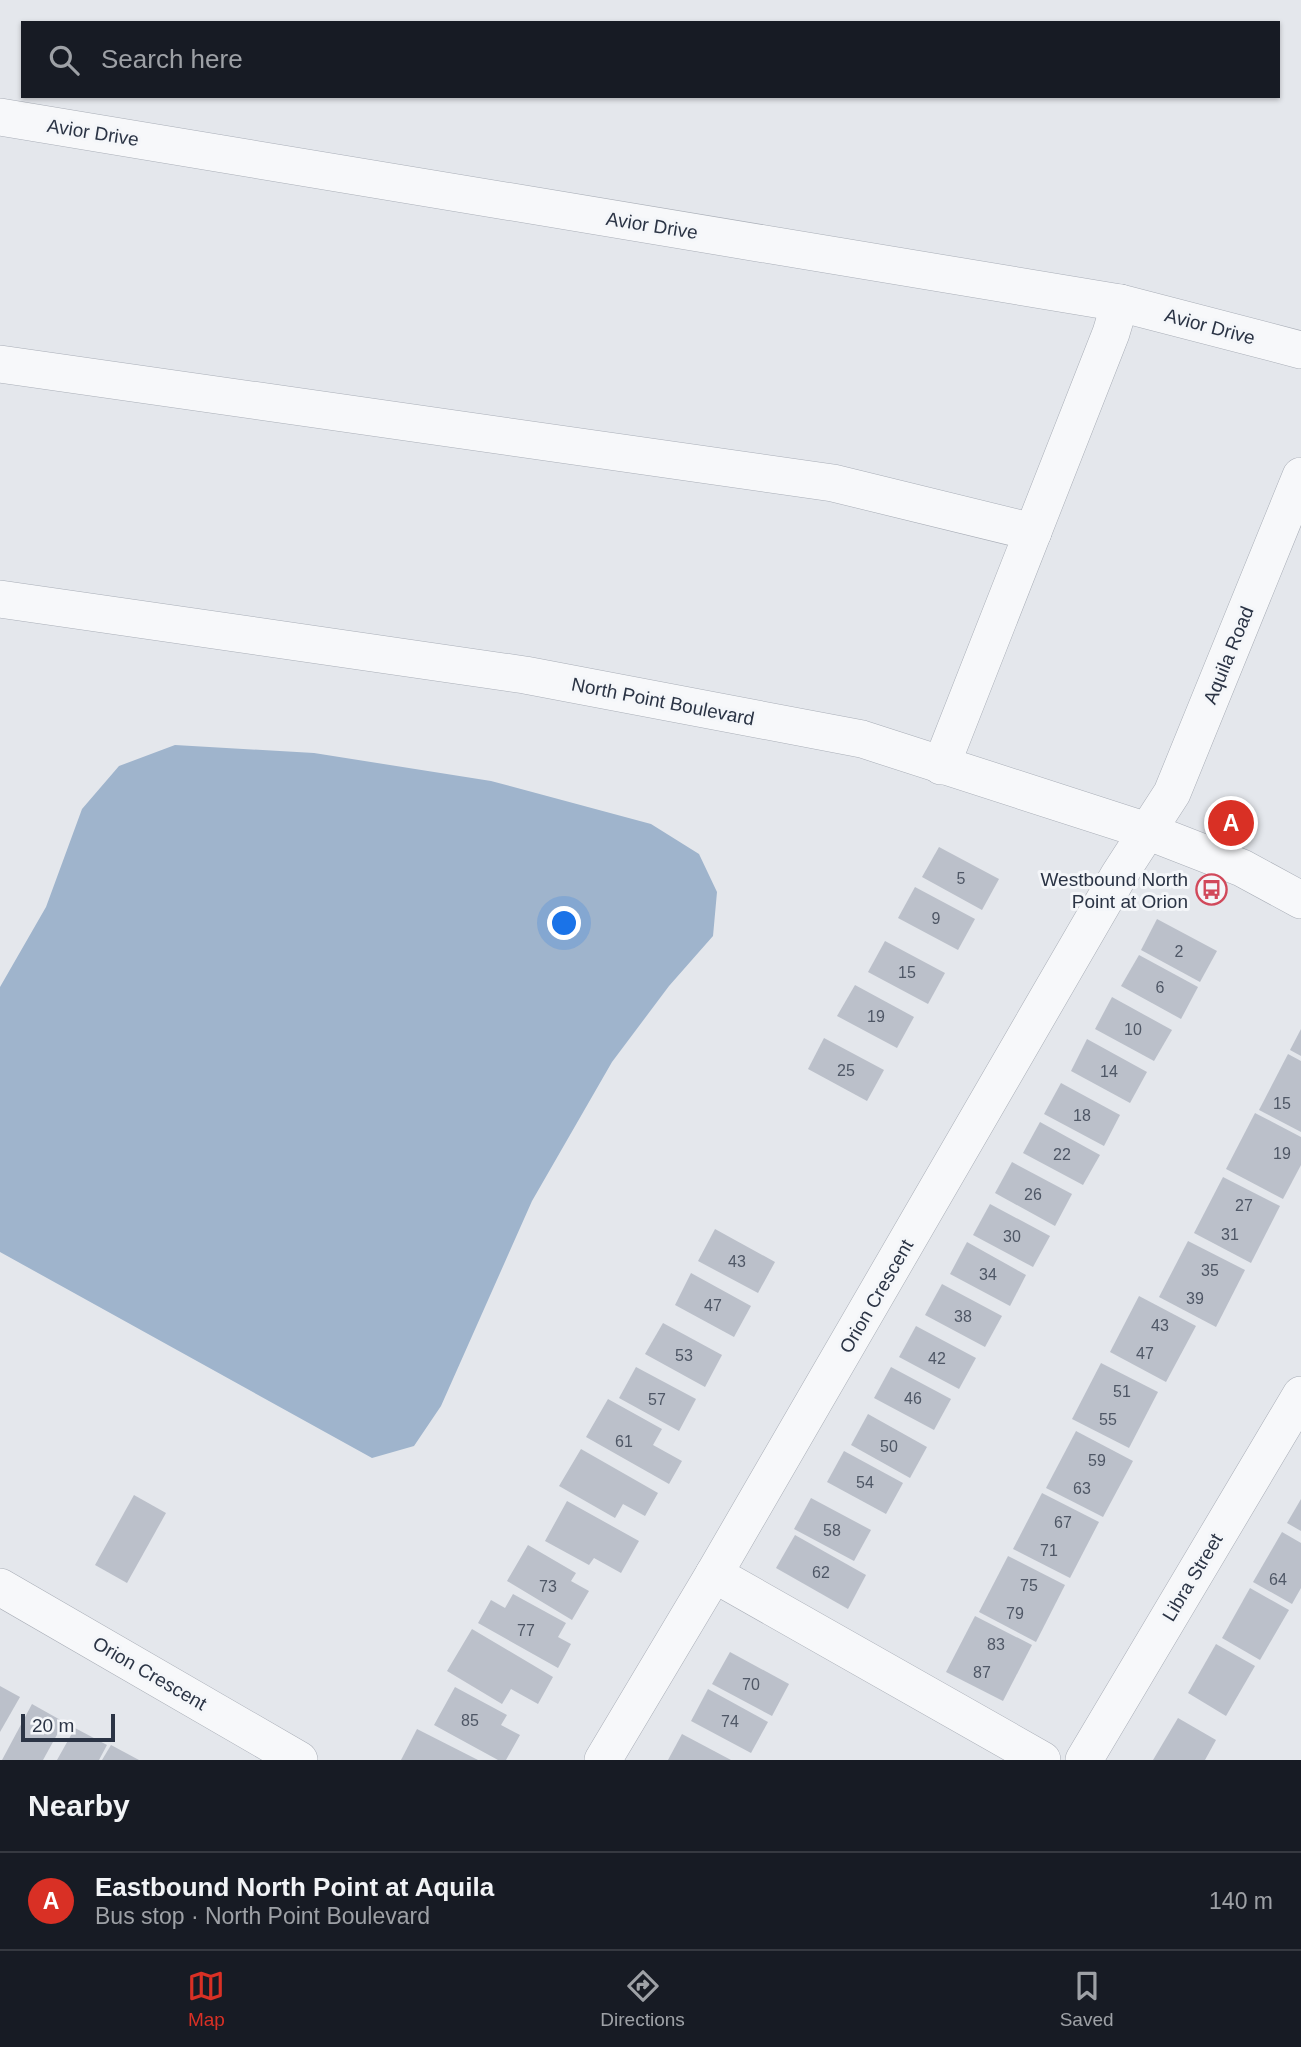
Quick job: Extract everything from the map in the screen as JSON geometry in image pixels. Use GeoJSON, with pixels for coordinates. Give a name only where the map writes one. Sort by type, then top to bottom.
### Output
{"type":"FeatureCollection","features":[{"type":"Feature","properties":{"kind":"street","name":"Avior Drive"},"geometry":{"type":"LineString","coordinates":[[0,117],[1120,303],[1301,350]]}},
{"type":"Feature","properties":{"kind":"street"},"geometry":{"type":"LineString","coordinates":[[941,766],[1111,333],[1120,303]]}},
{"type":"Feature","properties":{"kind":"street"},"geometry":{"type":"LineString","coordinates":[[0,364],[833,483],[1033,532]]}},
{"type":"Feature","properties":{"kind":"street","name":"Aquila Road"},"geometry":{"type":"LineString","coordinates":[[1147,831],[1172,793],[1301,476]]}},
{"type":"Feature","properties":{"kind":"street","name":"North Point Boulevard"},"geometry":{"type":"LineString","coordinates":[[0,599],[525,675],[862,738],[941,766],[1147,831],[1242,868],[1301,900]]}},
{"type":"Feature","properties":{"kind":"street","name":"Orion Crescent"},"geometry":{"type":"LineString","coordinates":[[603,1760],[1147,831]]}},
{"type":"Feature","properties":{"kind":"street","name":"Libra Street"},"geometry":{"type":"LineString","coordinates":[[1084,1760],[1301,1395]]}},
{"type":"Feature","properties":{"kind":"street"},"geometry":{"type":"LineString","coordinates":[[714,1574],[1042,1760]]}},
{"type":"Feature","properties":{"kind":"street","name":"Orion Crescent"},"geometry":{"type":"LineString","coordinates":[[0,1587],[299,1760]]}},
{"type":"Feature","properties":{"kind":"water"},"geometry":{"type":"Polygon","coordinates":[[[175,745],[314,753],[491,781],[651,824],[699,854],[717,892],[713,936],[669,986],[612,1062],[532,1201],[441,1406],[414,1446],[372,1458],[0,1252],[0,987],[46,907],[82,809],[119,766],[175,745]]]}},
{"type":"Feature","properties":{"kind":"building"},"geometry":{"type":"Polygon","coordinates":[[[939,847],[999,879],[982,910],[922,877],[939,847]]]}},
{"type":"Feature","properties":{"kind":"building"},"geometry":{"type":"Polygon","coordinates":[[[915,887],[975,919],[958,950],[898,918],[915,887]]]}},
{"type":"Feature","properties":{"kind":"building"},"geometry":{"type":"Polygon","coordinates":[[[1157,919],[1217,951],[1200,982],[1141,950],[1157,919]]]}},
{"type":"Feature","properties":{"kind":"building"},"geometry":{"type":"Polygon","coordinates":[[[885,941],[945,973],[928,1004],[868,972],[885,941]]]}},
{"type":"Feature","properties":{"kind":"building"},"geometry":{"type":"Polygon","coordinates":[[[1139,955],[1198,987],[1181,1019],[1121,986],[1139,955]]]}},
{"type":"Feature","properties":{"kind":"building"},"geometry":{"type":"Polygon","coordinates":[[[855,985],[914,1017],[897,1048],[837,1016],[855,985]]]}},
{"type":"Feature","properties":{"kind":"building"},"geometry":{"type":"Polygon","coordinates":[[[1112,997],[1172,1030],[1154,1061],[1095,1029],[1112,997]]]}},
{"type":"Feature","properties":{"kind":"building"},"geometry":{"type":"Polygon","coordinates":[[[1301,1029],[1301,1056],[1290,1050],[1301,1029]]]}},
{"type":"Feature","properties":{"kind":"building"},"geometry":{"type":"Polygon","coordinates":[[[824,1038],[884,1070],[867,1101],[808,1069],[824,1038]]]}},
{"type":"Feature","properties":{"kind":"building"},"geometry":{"type":"Polygon","coordinates":[[[1087,1039],[1147,1072],[1130,1103],[1071,1071],[1087,1039]]]}},
{"type":"Feature","properties":{"kind":"building"},"geometry":{"type":"Polygon","coordinates":[[[1288,1054],[1301,1061],[1301,1132],[1259,1110],[1288,1054]]]}},
{"type":"Feature","properties":{"kind":"building"},"geometry":{"type":"Polygon","coordinates":[[[1061,1083],[1120,1115],[1104,1146],[1044,1114],[1061,1083]]]}},
{"type":"Feature","properties":{"kind":"building"},"geometry":{"type":"Polygon","coordinates":[[[1255,1113],[1301,1137],[1301,1165],[1283,1199],[1226,1169],[1255,1113]]]}},
{"type":"Feature","properties":{"kind":"building"},"geometry":{"type":"Polygon","coordinates":[[[1040,1122],[1100,1155],[1083,1185],[1023,1153],[1040,1122]]]}},
{"type":"Feature","properties":{"kind":"building"},"geometry":{"type":"Polygon","coordinates":[[[1012,1162],[1072,1194],[1055,1226],[995,1193],[1012,1162]]]}},
{"type":"Feature","properties":{"kind":"building"},"geometry":{"type":"Polygon","coordinates":[[[1223,1177],[1280,1206],[1251,1263],[1194,1233],[1223,1177]]]}},
{"type":"Feature","properties":{"kind":"building"},"geometry":{"type":"Polygon","coordinates":[[[990,1204],[1050,1236],[1033,1267],[973,1235],[990,1204]]]}},
{"type":"Feature","properties":{"kind":"building"},"geometry":{"type":"Polygon","coordinates":[[[715,1229],[775,1262],[758,1293],[698,1261],[715,1229]]]}},
{"type":"Feature","properties":{"kind":"building"},"geometry":{"type":"Polygon","coordinates":[[[1188,1241],[1245,1270],[1216,1327],[1159,1297],[1188,1241]]]}},
{"type":"Feature","properties":{"kind":"building"},"geometry":{"type":"Polygon","coordinates":[[[967,1242],[1026,1275],[1010,1306],[950,1274],[967,1242]]]}},
{"type":"Feature","properties":{"kind":"building"},"geometry":{"type":"Polygon","coordinates":[[[691,1273],[751,1306],[734,1337],[675,1305],[691,1273]]]}},
{"type":"Feature","properties":{"kind":"building"},"geometry":{"type":"Polygon","coordinates":[[[942,1284],[1002,1316],[985,1347],[925,1315],[942,1284]]]}},
{"type":"Feature","properties":{"kind":"building"},"geometry":{"type":"Polygon","coordinates":[[[1139,1296],[1196,1326],[1166,1382],[1110,1352],[1139,1296]]]}},
{"type":"Feature","properties":{"kind":"building"},"geometry":{"type":"Polygon","coordinates":[[[663,1323],[722,1355],[705,1387],[645,1354],[663,1323]]]}},
{"type":"Feature","properties":{"kind":"building"},"geometry":{"type":"Polygon","coordinates":[[[916,1326],[976,1358],[959,1389],[899,1357],[916,1326]]]}},
{"type":"Feature","properties":{"kind":"building"},"geometry":{"type":"Polygon","coordinates":[[[1101,1363],[1158,1392],[1129,1448],[1072,1419],[1101,1363]]]}},
{"type":"Feature","properties":{"kind":"building"},"geometry":{"type":"Polygon","coordinates":[[[636,1367],[696,1399],[679,1431],[619,1398],[636,1367]]]}},
{"type":"Feature","properties":{"kind":"building"},"geometry":{"type":"Polygon","coordinates":[[[891,1367],[951,1399],[934,1430],[874,1398],[891,1367]]]}},
{"type":"Feature","properties":{"kind":"building"},"geometry":{"type":"Polygon","coordinates":[[[608,1399],[662,1429],[653,1445],[682,1461],[669,1484],[586,1437],[608,1399]]]}},
{"type":"Feature","properties":{"kind":"building"},"geometry":{"type":"Polygon","coordinates":[[[868,1414],[927,1447],[910,1478],[851,1445],[868,1414]]]}},
{"type":"Feature","properties":{"kind":"building"},"geometry":{"type":"Polygon","coordinates":[[[1076,1431],[1133,1461],[1103,1517],[1046,1488],[1076,1431]]]}},
{"type":"Feature","properties":{"kind":"building"},"geometry":{"type":"Polygon","coordinates":[[[581,1449],[658,1493],[645,1516],[623,1504],[615,1518],[559,1486],[581,1449]]]}},
{"type":"Feature","properties":{"kind":"building"},"geometry":{"type":"Polygon","coordinates":[[[844,1451],[903,1483],[886,1514],[827,1482],[844,1451]]]}},
{"type":"Feature","properties":{"kind":"building"},"geometry":{"type":"Polygon","coordinates":[[[1042,1493],[1099,1522],[1070,1578],[1013,1549],[1042,1493]]]}},
{"type":"Feature","properties":{"kind":"building"},"geometry":{"type":"Polygon","coordinates":[[[134,1495],[166,1513],[127,1583],[95,1565],[134,1495]]]}},
{"type":"Feature","properties":{"kind":"building"},"geometry":{"type":"Polygon","coordinates":[[[811,1498],[871,1530],[854,1561],[794,1529],[811,1498]]]}},
{"type":"Feature","properties":{"kind":"building"},"geometry":{"type":"Polygon","coordinates":[[[1301,1499],[1301,1531],[1287,1523],[1301,1499]]]}},
{"type":"Feature","properties":{"kind":"building"},"geometry":{"type":"Polygon","coordinates":[[[567,1501],[639,1541],[621,1573],[594,1558],[589,1565],[545,1541],[567,1501]]]}},
{"type":"Feature","properties":{"kind":"building"},"geometry":{"type":"Polygon","coordinates":[[[1282,1532],[1301,1543],[1301,1588],[1292,1604],[1253,1582],[1282,1532]]]}},
{"type":"Feature","properties":{"kind":"building"},"geometry":{"type":"Polygon","coordinates":[[[795,1535],[866,1575],[848,1609],[776,1568],[795,1535]]]}},
{"type":"Feature","properties":{"kind":"building"},"geometry":{"type":"Polygon","coordinates":[[[528,1545],[576,1573],[571,1581],[589,1591],[572,1620],[507,1581],[528,1545]]]}},
{"type":"Feature","properties":{"kind":"building"},"geometry":{"type":"Polygon","coordinates":[[[1008,1556],[1065,1585],[1036,1642],[979,1612],[1008,1556]]]}},
{"type":"Feature","properties":{"kind":"building"},"geometry":{"type":"Polygon","coordinates":[[[1250,1588],[1289,1610],[1260,1660],[1222,1638],[1250,1588]]]}},
{"type":"Feature","properties":{"kind":"building"},"geometry":{"type":"Polygon","coordinates":[[[513,1594],[566,1623],[558,1637],[571,1644],[558,1668],[478,1623],[491,1600],[505,1608],[513,1594]]]}},
{"type":"Feature","properties":{"kind":"building"},"geometry":{"type":"Polygon","coordinates":[[[975,1616],[1032,1645],[1003,1701],[946,1672],[975,1616]]]}},
{"type":"Feature","properties":{"kind":"building"},"geometry":{"type":"Polygon","coordinates":[[[472,1629],[553,1677],[538,1704],[511,1689],[502,1704],[447,1671],[472,1629]]]}},
{"type":"Feature","properties":{"kind":"building"},"geometry":{"type":"Polygon","coordinates":[[[1216,1644],[1255,1666],[1226,1716],[1188,1693],[1216,1644]]]}},
{"type":"Feature","properties":{"kind":"building"},"geometry":{"type":"Polygon","coordinates":[[[730,1652],[789,1684],[772,1716],[712,1684],[730,1652]]]}},
{"type":"Feature","properties":{"kind":"building"},"geometry":{"type":"Polygon","coordinates":[[[0,1686],[20,1697],[0,1732],[0,1686]]]}},
{"type":"Feature","properties":{"kind":"building"},"geometry":{"type":"Polygon","coordinates":[[[455,1687],[507,1715],[501,1725],[520,1735],[506,1760],[498,1760],[434,1725],[455,1687]]]}},
{"type":"Feature","properties":{"kind":"building"},"geometry":{"type":"Polygon","coordinates":[[[708,1689],[768,1722],[751,1753],[691,1721],[708,1689]]]}},
{"type":"Feature","properties":{"kind":"building"},"geometry":{"type":"Polygon","coordinates":[[[32,1704],[64,1722],[43,1760],[2,1760],[32,1704]]]}},
{"type":"Feature","properties":{"kind":"building"},"geometry":{"type":"Polygon","coordinates":[[[1178,1718],[1216,1740],[1205,1760],[1153,1760],[1178,1718]]]}},
{"type":"Feature","properties":{"kind":"building"},"geometry":{"type":"Polygon","coordinates":[[[75,1728],[107,1745],[99,1760],[57,1760],[75,1728]]]}},
{"type":"Feature","properties":{"kind":"building"},"geometry":{"type":"Polygon","coordinates":[[[417,1729],[478,1760],[401,1760],[417,1729]]]}},
{"type":"Feature","properties":{"kind":"building"},"geometry":{"type":"Polygon","coordinates":[[[682,1734],[731,1760],[668,1760],[682,1734]]]}},
{"type":"Feature","properties":{"kind":"building"},"geometry":{"type":"Polygon","coordinates":[[[111,1745],[139,1760],[102,1760],[111,1745]]]}},
{"type":"Feature","properties":{"kind":"place","name":"Eastbound North Point at Aquila"},"geometry":{"type":"Point","coordinates":[1231,823]}},
{"type":"Feature","properties":{"kind":"place","name":"Westbound North Point at Orion"},"geometry":{"type":"Point","coordinates":[1211,890]}}]}
